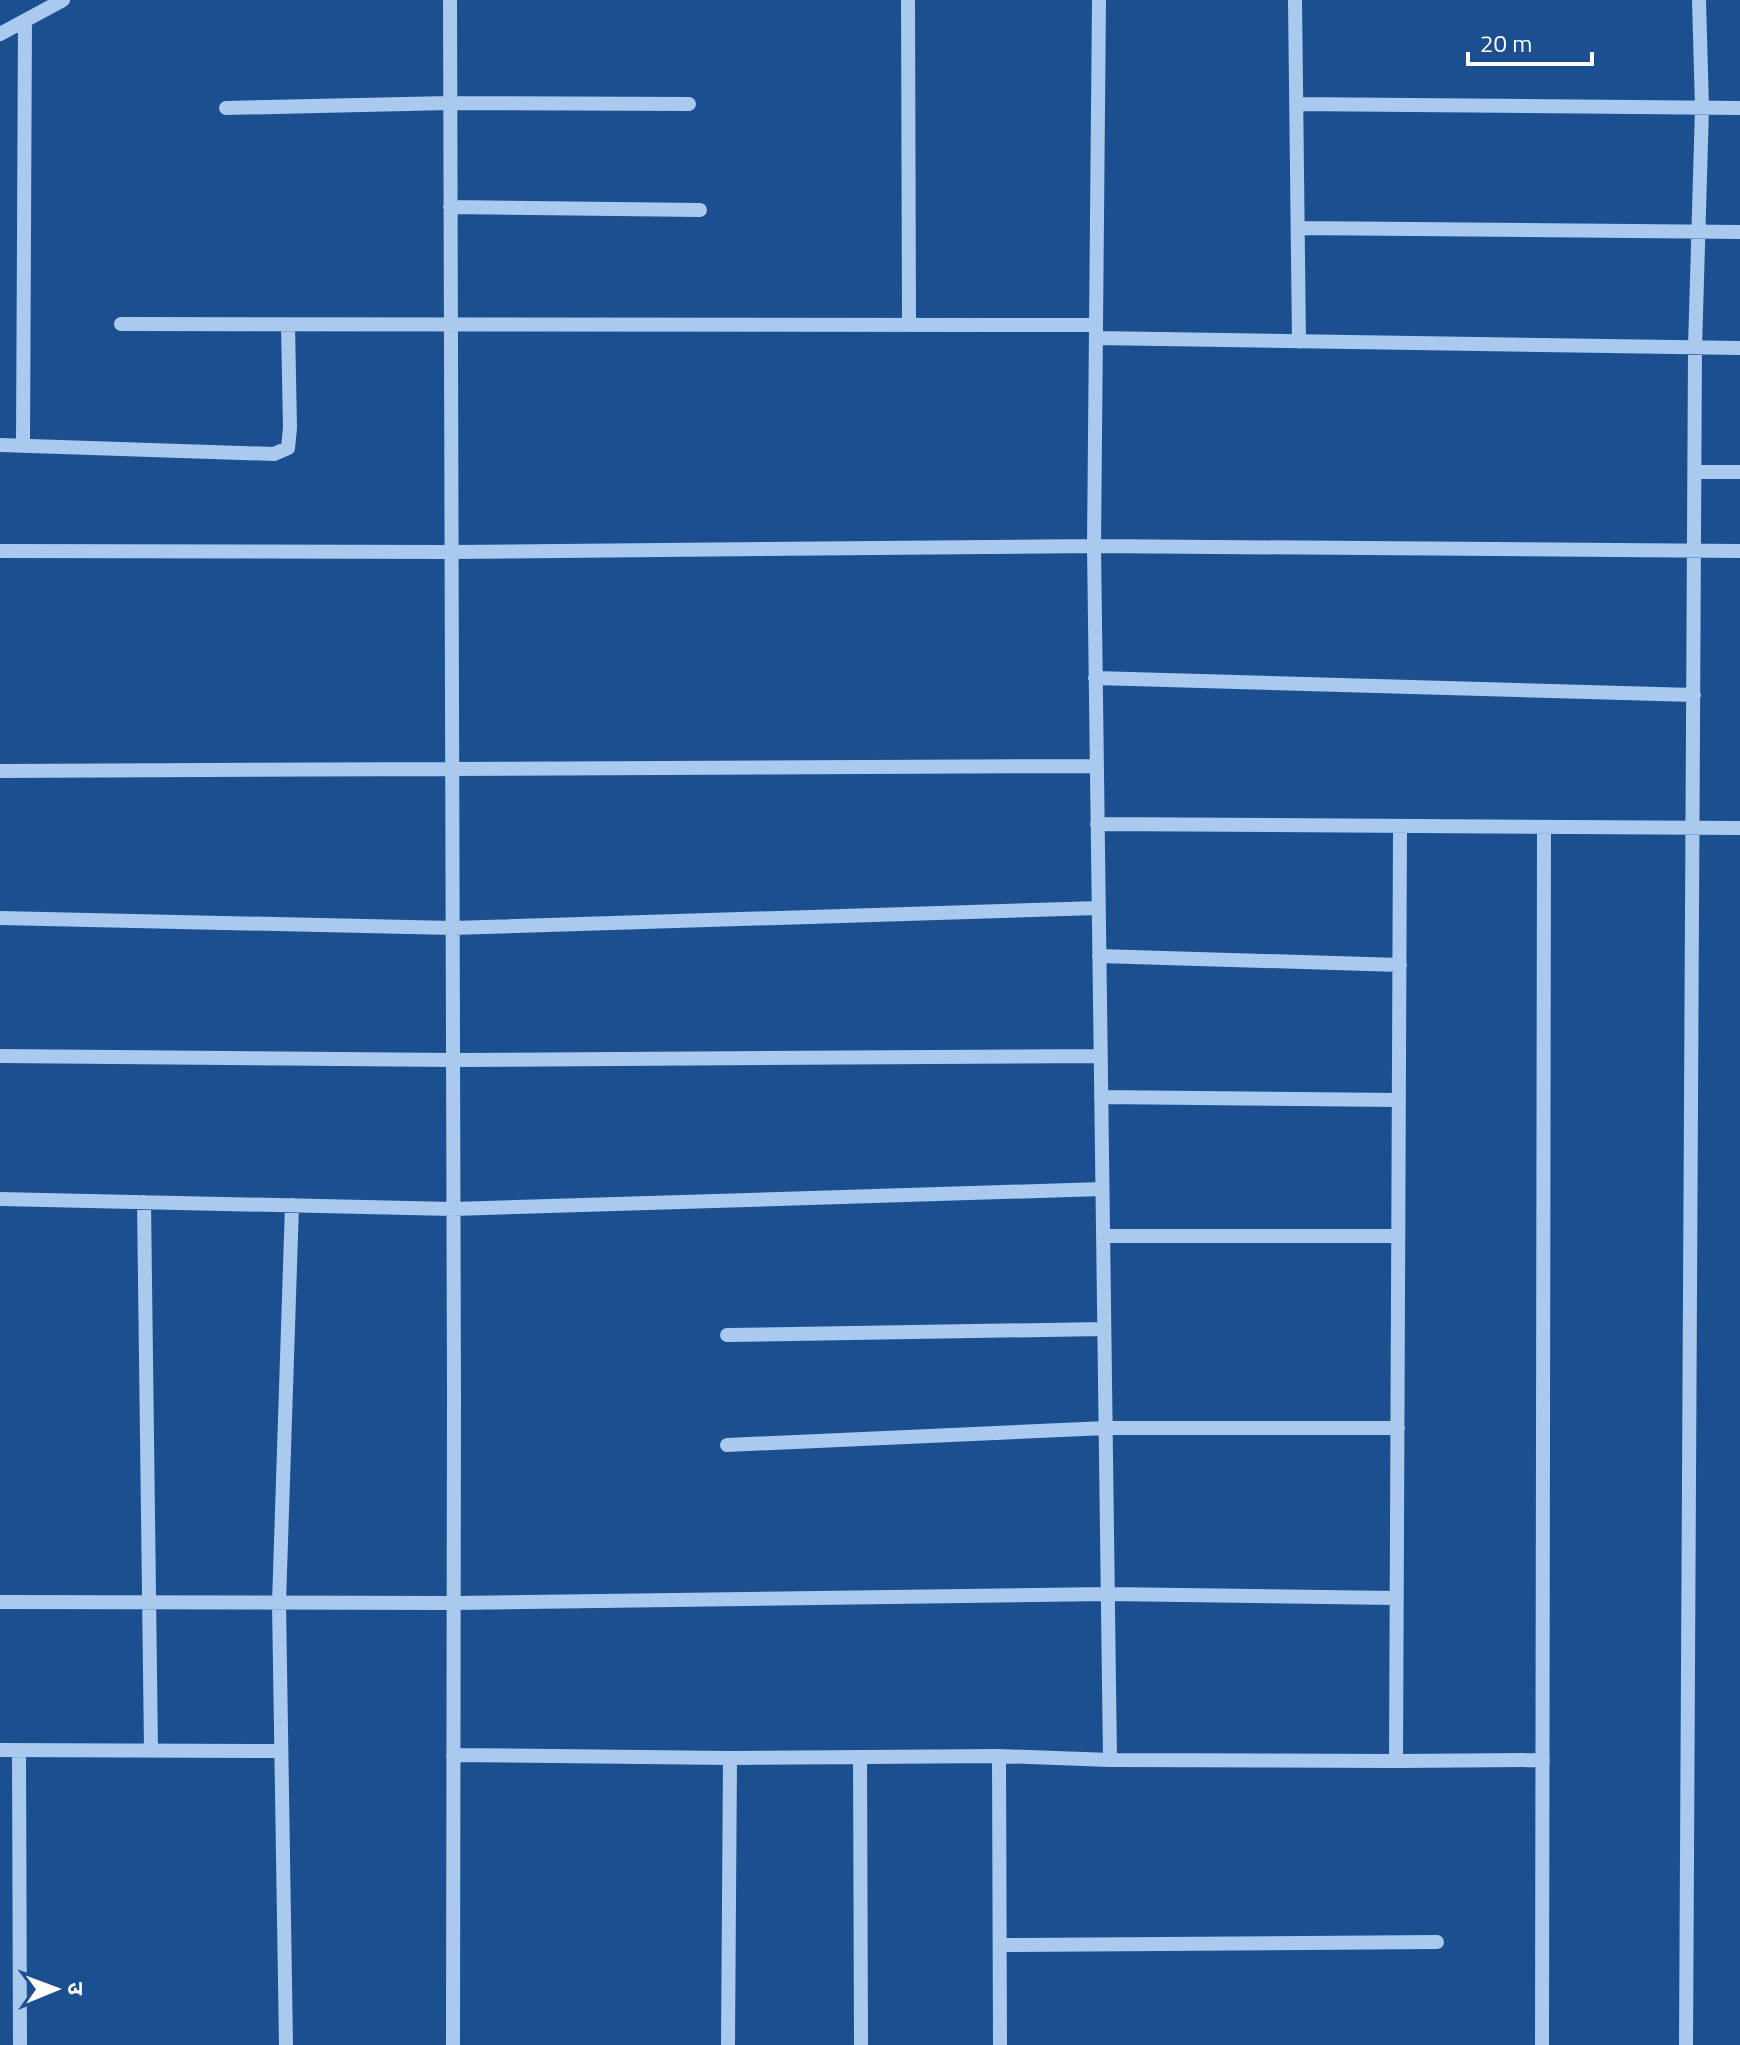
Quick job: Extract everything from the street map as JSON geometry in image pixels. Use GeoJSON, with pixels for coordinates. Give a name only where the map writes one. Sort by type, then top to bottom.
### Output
{"type":"FeatureCollection","features":[{"type":"Feature","properties":{"kind":"street"},"geometry":{"type":"LineString","coordinates":[[0,34],[63,0]]}},
{"type":"Feature","properties":{"kind":"street"},"geometry":{"type":"LineString","coordinates":[[450,0],[453,2045]]}},
{"type":"Feature","properties":{"kind":"street"},"geometry":{"type":"LineString","coordinates":[[908,0],[909,325]]}},
{"type":"Feature","properties":{"kind":"street"},"geometry":{"type":"LineString","coordinates":[[1099,0],[1094,546],[1110,1760]]}},
{"type":"Feature","properties":{"kind":"street"},"geometry":{"type":"LineString","coordinates":[[1295,0],[1299,342]]}},
{"type":"Feature","properties":{"kind":"street"},"geometry":{"type":"LineString","coordinates":[[1686,2045],[1695,348],[1702,108],[1699,0]]}},
{"type":"Feature","properties":{"kind":"street"},"geometry":{"type":"LineString","coordinates":[[23,445],[25,21]]}},
{"type":"Feature","properties":{"kind":"street"},"geometry":{"type":"LineString","coordinates":[[226,108],[450,103],[689,104]]}},
{"type":"Feature","properties":{"kind":"street"},"geometry":{"type":"LineString","coordinates":[[1297,104],[1740,108]]}},
{"type":"Feature","properties":{"kind":"street"},"geometry":{"type":"LineString","coordinates":[[450,207],[700,210]]}},
{"type":"Feature","properties":{"kind":"street"},"geometry":{"type":"LineString","coordinates":[[1298,228],[1740,232]]}},
{"type":"Feature","properties":{"kind":"street"},"geometry":{"type":"LineString","coordinates":[[121,324],[909,325],[1299,342],[1740,348]]}},
{"type":"Feature","properties":{"kind":"street"},"geometry":{"type":"LineString","coordinates":[[0,445],[274,454],[288,448],[288,325]]}},
{"type":"Feature","properties":{"kind":"street"},"geometry":{"type":"LineString","coordinates":[[1695,472],[1740,472]]}},
{"type":"Feature","properties":{"kind":"street"},"geometry":{"type":"LineString","coordinates":[[0,551],[451,552],[1094,546],[1740,551]]}},
{"type":"Feature","properties":{"kind":"street"},"geometry":{"type":"LineString","coordinates":[[1095,678],[1694,695]]}},
{"type":"Feature","properties":{"kind":"street"},"geometry":{"type":"LineString","coordinates":[[0,771],[1096,766]]}},
{"type":"Feature","properties":{"kind":"street"},"geometry":{"type":"LineString","coordinates":[[1097,824],[1740,828]]}},
{"type":"Feature","properties":{"kind":"street"},"geometry":{"type":"LineString","coordinates":[[1396,1761],[1400,826]]}},
{"type":"Feature","properties":{"kind":"street"},"geometry":{"type":"LineString","coordinates":[[1542,2045],[1544,827]]}},
{"type":"Feature","properties":{"kind":"street"},"geometry":{"type":"LineString","coordinates":[[0,918],[453,928],[1098,908]]}},
{"type":"Feature","properties":{"kind":"street"},"geometry":{"type":"LineString","coordinates":[[1099,956],[1400,965]]}},
{"type":"Feature","properties":{"kind":"street"},"geometry":{"type":"LineString","coordinates":[[0,1056],[453,1060],[1101,1056]]}},
{"type":"Feature","properties":{"kind":"street"},"geometry":{"type":"LineString","coordinates":[[1101,1097],[1399,1100]]}},
{"type":"Feature","properties":{"kind":"street"},"geometry":{"type":"LineString","coordinates":[[0,1199],[453,1209],[1102,1189]]}},
{"type":"Feature","properties":{"kind":"street"},"geometry":{"type":"LineString","coordinates":[[144,1202],[151,1750]]}},
{"type":"Feature","properties":{"kind":"street"},"geometry":{"type":"LineString","coordinates":[[286,2045],[279,1603],[292,1205]]}},
{"type":"Feature","properties":{"kind":"street"},"geometry":{"type":"LineString","coordinates":[[1103,1236],[1398,1236]]}},
{"type":"Feature","properties":{"kind":"street"},"geometry":{"type":"LineString","coordinates":[[727,1335],[1104,1329]]}},
{"type":"Feature","properties":{"kind":"street"},"geometry":{"type":"LineString","coordinates":[[727,1445],[1106,1428],[1398,1428]]}},
{"type":"Feature","properties":{"kind":"street"},"geometry":{"type":"LineString","coordinates":[[0,1602],[453,1603],[1108,1594],[1396,1598]]}},
{"type":"Feature","properties":{"kind":"street"},"geometry":{"type":"LineString","coordinates":[[0,1750],[281,1751]]}},
{"type":"Feature","properties":{"kind":"street"},"geometry":{"type":"LineString","coordinates":[[19,1750],[20,2045]]}},
{"type":"Feature","properties":{"kind":"street"},"geometry":{"type":"LineString","coordinates":[[453,1755],[1543,1760]]}},
{"type":"Feature","properties":{"kind":"street"},"geometry":{"type":"LineString","coordinates":[[999,1756],[1000,2045]]}},
{"type":"Feature","properties":{"kind":"street"},"geometry":{"type":"LineString","coordinates":[[860,1757],[861,2045]]}},
{"type":"Feature","properties":{"kind":"street"},"geometry":{"type":"LineString","coordinates":[[728,2045],[730,1758]]}},
{"type":"Feature","properties":{"kind":"street"},"geometry":{"type":"LineString","coordinates":[[1000,1945],[1437,1942]]}}]}
